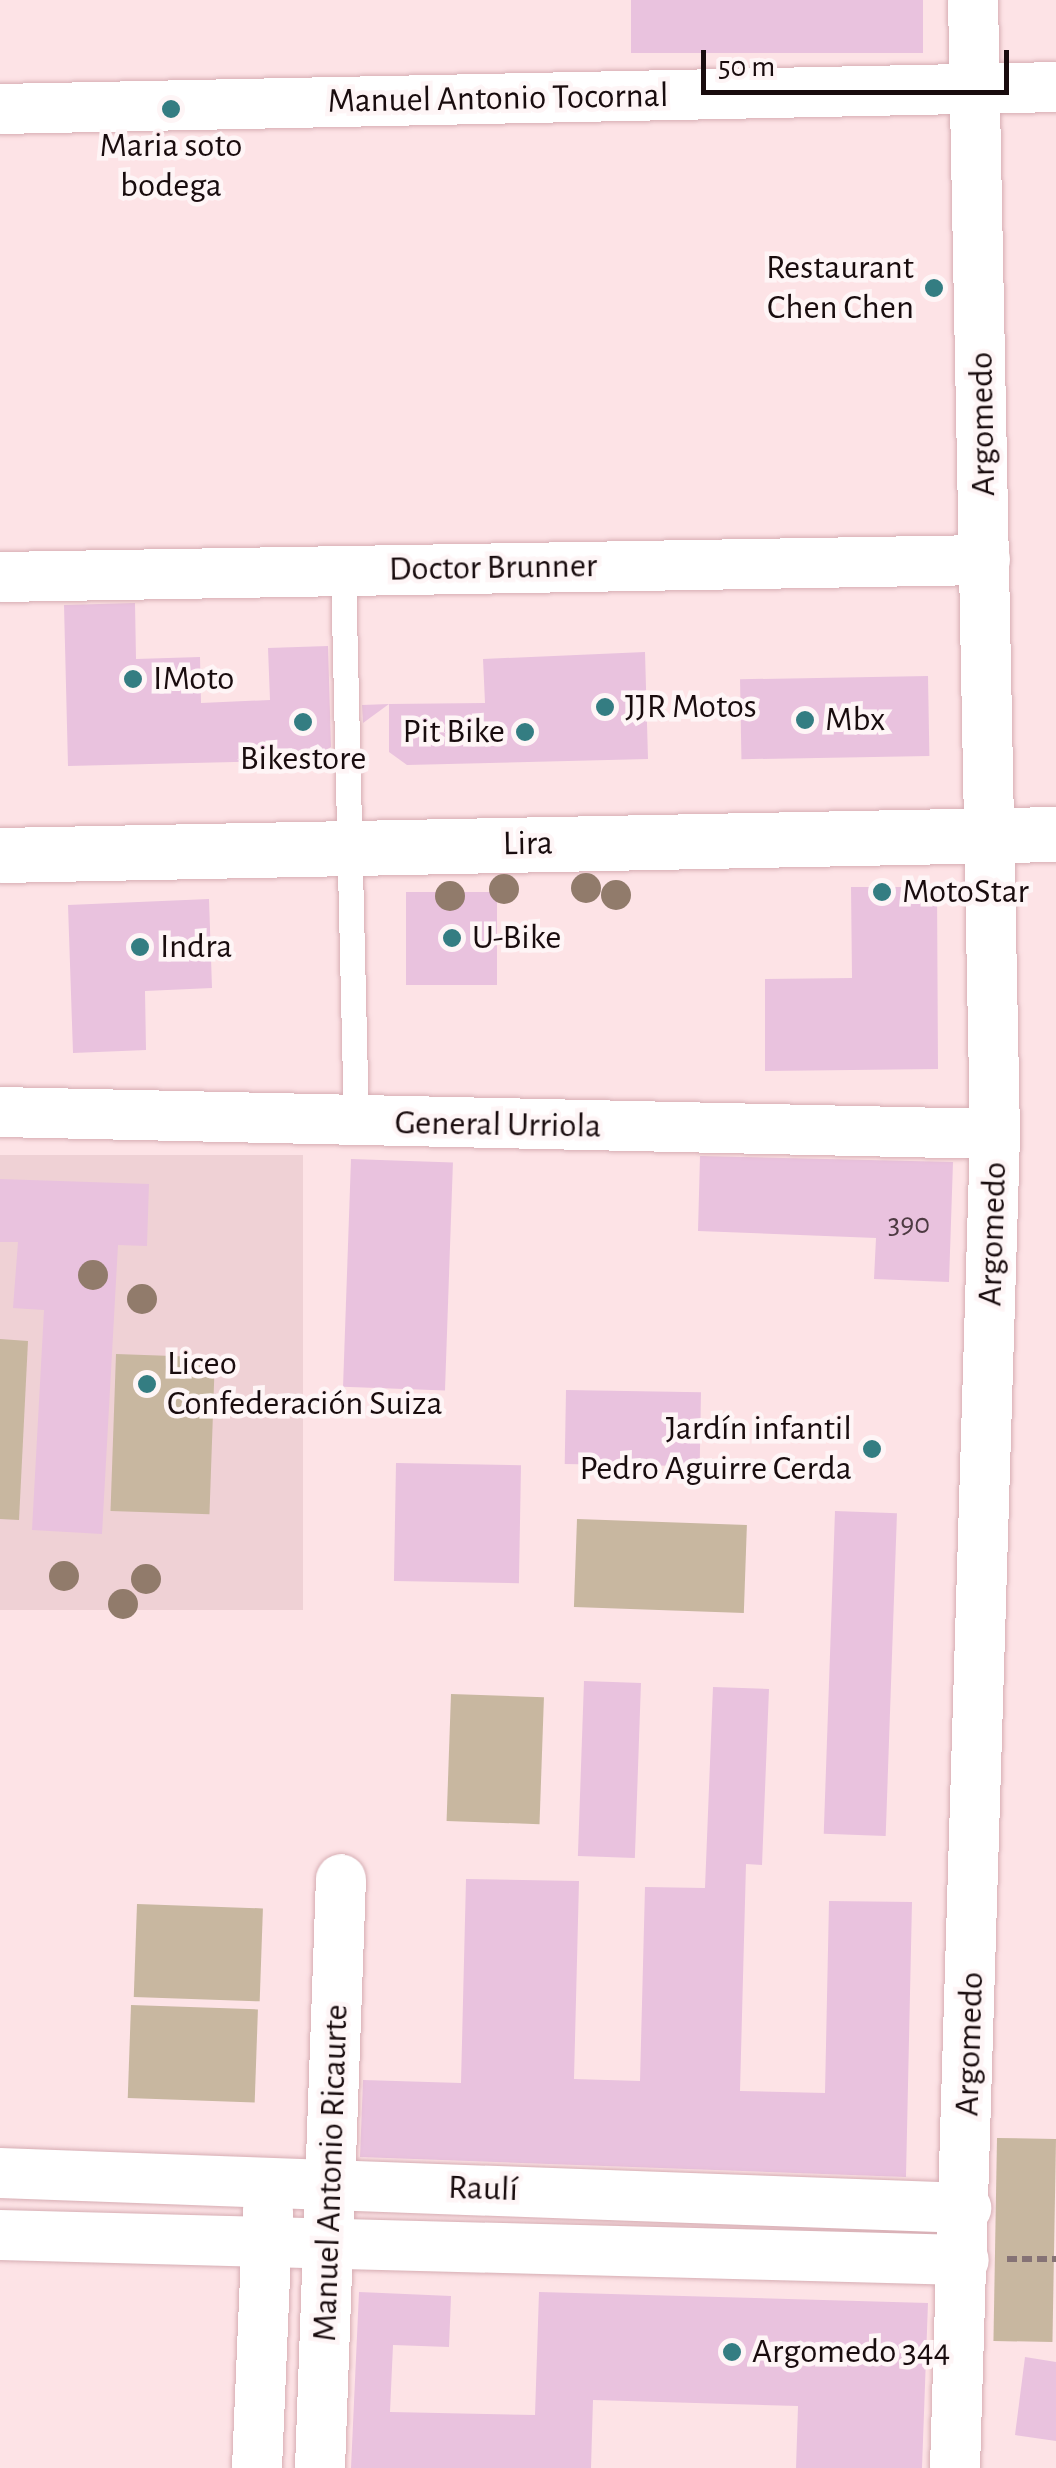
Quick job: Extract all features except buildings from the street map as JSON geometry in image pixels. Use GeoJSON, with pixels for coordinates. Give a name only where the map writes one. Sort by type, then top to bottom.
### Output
{"type":"FeatureCollection","features":[{"type":"Feature","properties":{"kind":"main road","name":"Lira"},"geometry":{"type":"LineString","coordinates":[[0,854],[1056,834]]}},
{"type":"Feature","properties":{"kind":"street","name":"Argomedo"},"geometry":{"type":"LineString","coordinates":[[955,2468],[966,2208],[996,1134],[974,0]]}},
{"type":"Feature","properties":{"kind":"street","name":"Manuel Antonio Tocornal"},"geometry":{"type":"LineString","coordinates":[[0,110],[1056,88]]}},
{"type":"Feature","properties":{"kind":"street","name":"Doctor Brunner"},"geometry":{"type":"LineString","coordinates":[[0,577],[986,560]]}},
{"type":"Feature","properties":{"kind":"street","name":"General Urriola"},"geometry":{"type":"LineString","coordinates":[[0,1112],[996,1134]]}},
{"type":"Feature","properties":{"kind":"street","name":"Manuel Antonio Ricaurte"},"geometry":{"type":"LineString","coordinates":[[320,2460],[341,1879]]}},
{"type":"Feature","properties":{"kind":"street","name":"Raulí"},"geometry":{"type":"LineString","coordinates":[[0,2173],[966,2208]]}},
{"type":"Feature","properties":{"kind":"street","name":"Manuel Antonio Ricaurte"},"geometry":{"type":"LineString","coordinates":[[258,2459],[270,2180]]}},
{"type":"Feature","properties":{"kind":"street","name":"Raulí"},"geometry":{"type":"LineString","coordinates":[[0,2235],[964,2260]]}},
{"type":"Feature","properties":{"kind":"street"},"geometry":{"type":"LineString","coordinates":[[258,2459],[320,2460]]}},
{"type":"Feature","properties":{"kind":"lane"},"geometry":{"type":"LineString","coordinates":[[343,571],[356,1122]]}},
{"type":"Feature","properties":{"kind":"shaded area","name":"Liceo Confederación Suiza"},"geometry":{"type":"Polygon","coordinates":[[[0,1155],[303,1155],[303,1610],[0,1610],[0,1155]]]}},
{"type":"Feature","properties":{"kind":"shaded area"},"geometry":{"type":"Polygon","coordinates":[[[0,1339],[28,1341],[19,1520],[0,1519],[0,1339]]]}},
{"type":"Feature","properties":{"kind":"shaded area"},"geometry":{"type":"Polygon","coordinates":[[[116,1354],[215,1357],[209,1514],[111,1511],[116,1354]]]}},
{"type":"Feature","properties":{"kind":"shaded area"},"geometry":{"type":"Polygon","coordinates":[[[577,1519],[747,1525],[744,1613],[574,1607],[577,1519]]]}},
{"type":"Feature","properties":{"kind":"shaded area"},"geometry":{"type":"Polygon","coordinates":[[[451,1694],[544,1697],[540,1824],[447,1821],[451,1694]]]}},
{"type":"Feature","properties":{"kind":"shaded area"},"geometry":{"type":"Polygon","coordinates":[[[137,1904],[263,1908],[260,2001],[134,1997],[137,1904]]]}},
{"type":"Feature","properties":{"kind":"shaded area"},"geometry":{"type":"Polygon","coordinates":[[[131,2005],[258,2009],[255,2102],[128,2098],[131,2005]]]}},
{"type":"Feature","properties":{"kind":"shaded area"},"geometry":{"type":"Polygon","coordinates":[[[997,2138],[1056,2139],[1052,2342],[993,2341],[997,2138]]]}},
{"type":"Feature","properties":{"kind":"place","name":"Maria soto bodega"},"geometry":{"type":"Point","coordinates":[171,109]}},
{"type":"Feature","properties":{"kind":"place","name":"Restaurant Chen Chen"},"geometry":{"type":"Point","coordinates":[934,288]}},
{"type":"Feature","properties":{"kind":"place","name":"IMoto"},"geometry":{"type":"Point","coordinates":[133,679]}},
{"type":"Feature","properties":{"kind":"place","name":"JJR Motos"},"geometry":{"type":"Point","coordinates":[605,707]}},
{"type":"Feature","properties":{"kind":"place","name":"Mbx"},"geometry":{"type":"Point","coordinates":[805,720]}},
{"type":"Feature","properties":{"kind":"place","name":"Bikestore"},"geometry":{"type":"Point","coordinates":[303,722]}},
{"type":"Feature","properties":{"kind":"place","name":"Pit Bike"},"geometry":{"type":"Point","coordinates":[525,732]}},
{"type":"Feature","properties":{"kind":"place","name":"MotoStar"},"geometry":{"type":"Point","coordinates":[882,892]}},
{"type":"Feature","properties":{"kind":"place","name":"U-Bike"},"geometry":{"type":"Point","coordinates":[452,938]}},
{"type":"Feature","properties":{"kind":"place","name":"Indra"},"geometry":{"type":"Point","coordinates":[140,947]}},
{"type":"Feature","properties":{"kind":"place","name":"Liceo Confederación Suiza"},"geometry":{"type":"Point","coordinates":[147,1384]}},
{"type":"Feature","properties":{"kind":"place","name":"Jardín infantil Pedro Aguirre Cerda"},"geometry":{"type":"Point","coordinates":[872,1449]}},
{"type":"Feature","properties":{"kind":"place","name":"Argomedo 344"},"geometry":{"type":"Point","coordinates":[732,2352]}}]}
